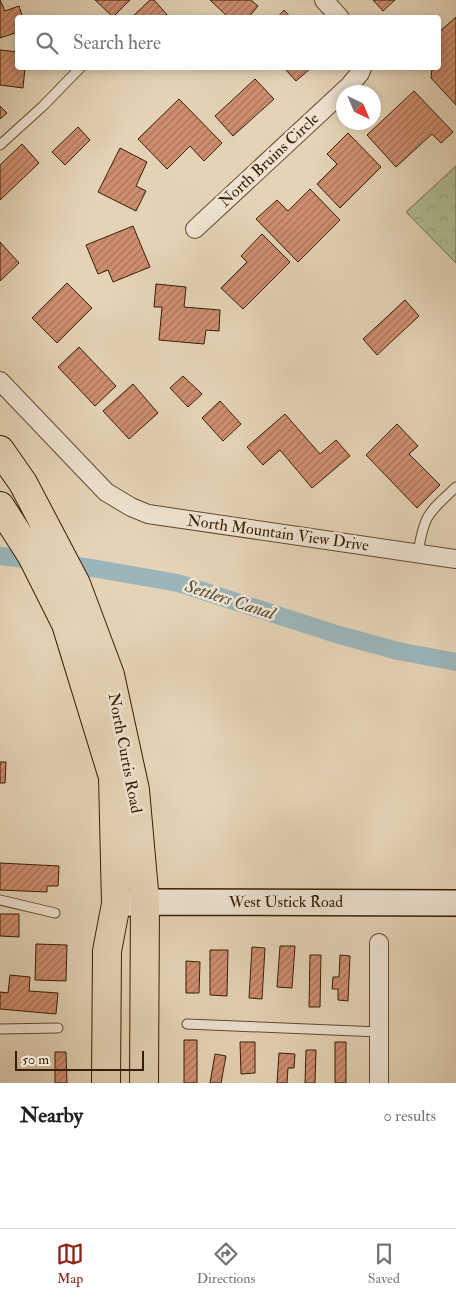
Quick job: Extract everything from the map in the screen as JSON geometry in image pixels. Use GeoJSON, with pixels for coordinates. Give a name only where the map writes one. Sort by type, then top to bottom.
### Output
{"type":"FeatureCollection","features":[{"type":"Feature","properties":{"kind":"main road","name":"North Curtis Road"},"geometry":{"type":"LineString","coordinates":[[0,450],[23,483],[76,584],[76,619],[113,777],[116,904],[107,951],[106,1083]]}},
{"type":"Feature","properties":{"kind":"main road","name":"North Curtis Road"},"geometry":{"type":"LineString","coordinates":[[2,508],[32,556],[76,619],[110,675],[135,790],[145,902],[144,1083]]}},
{"type":"Feature","properties":{"kind":"main road","name":"West Ustick Road"},"geometry":{"type":"LineString","coordinates":[[116,904],[145,902],[456,903]]}},
{"type":"Feature","properties":{"kind":"street"},"geometry":{"type":"LineString","coordinates":[[324,0],[337,15]]}},
{"type":"Feature","properties":{"kind":"street","name":"North Bruins Circle"},"geometry":{"type":"LineString","coordinates":[[195,229],[350,85],[361,70]]}},
{"type":"Feature","properties":{"kind":"street","name":"North Mountain View Drive"},"geometry":{"type":"LineString","coordinates":[[0,381],[106,492],[118,500],[148,514],[456,560]]}},
{"type":"Feature","properties":{"kind":"street"},"geometry":{"type":"LineString","coordinates":[[378,1083],[379,943]]}},
{"type":"Feature","properties":{"kind":"lane"},"geometry":{"type":"LineString","coordinates":[[0,145],[43,106],[78,70]]}},
{"type":"Feature","properties":{"kind":"lane"},"geometry":{"type":"LineString","coordinates":[[418,553],[423,523],[431,510],[456,487]]}},
{"type":"Feature","properties":{"kind":"lane"},"geometry":{"type":"LineString","coordinates":[[0,900],[55,913]]}},
{"type":"Feature","properties":{"kind":"lane"},"geometry":{"type":"LineString","coordinates":[[187,1024],[379,1032]]}},
{"type":"Feature","properties":{"kind":"lane"},"geometry":{"type":"LineString","coordinates":[[0,1029],[58,1028]]}},
{"type":"Feature","properties":{"kind":"green space"},"geometry":{"type":"Polygon","coordinates":[[[456,166],[456,263],[406,212],[456,166]]]}},
{"type":"Feature","properties":{"kind":"building"},"geometry":{"type":"Polygon","coordinates":[[[0,0],[5,11],[19,6],[22,15],[15,15],[15,33],[0,38],[0,0]]]}},
{"type":"Feature","properties":{"kind":"building"},"geometry":{"type":"Polygon","coordinates":[[[95,0],[130,0],[115,15],[111,15],[95,0]]]}},
{"type":"Feature","properties":{"kind":"building"},"geometry":{"type":"Polygon","coordinates":[[[150,0],[154,0],[167,15],[134,15],[150,0]]]}},
{"type":"Feature","properties":{"kind":"building"},"geometry":{"type":"Polygon","coordinates":[[[210,0],[251,0],[258,6],[250,15],[226,15],[210,0]]]}},
{"type":"Feature","properties":{"kind":"building"},"geometry":{"type":"Polygon","coordinates":[[[373,0],[395,0],[383,11],[373,0]]]}},
{"type":"Feature","properties":{"kind":"building"},"geometry":{"type":"Polygon","coordinates":[[[284,10],[288,15],[280,15],[284,10]]]}},
{"type":"Feature","properties":{"kind":"building"},"geometry":{"type":"Polygon","coordinates":[[[456,17],[456,105],[431,78],[432,70],[441,70],[441,30],[456,17]]]}},
{"type":"Feature","properties":{"kind":"building"},"geometry":{"type":"Polygon","coordinates":[[[0,50],[15,52],[15,70],[25,70],[23,88],[0,85],[0,50]]]}},
{"type":"Feature","properties":{"kind":"building"},"geometry":{"type":"Polygon","coordinates":[[[286,70],[309,70],[296,81],[286,70]]]}},
{"type":"Feature","properties":{"kind":"building"},"geometry":{"type":"Polygon","coordinates":[[[255,79],[274,99],[233,136],[215,116],[255,79]]]}},
{"type":"Feature","properties":{"kind":"building"},"geometry":{"type":"Polygon","coordinates":[[[414,91],[453,132],[441,143],[432,134],[396,167],[367,135],[372,130],[381,130],[381,122],[414,91]]]}},
{"type":"Feature","properties":{"kind":"building"},"geometry":{"type":"Polygon","coordinates":[[[179,99],[222,143],[204,161],[190,146],[167,169],[138,139],[179,99]]]}},
{"type":"Feature","properties":{"kind":"building"},"geometry":{"type":"Polygon","coordinates":[[[0,106],[7,113],[0,119],[0,106]]]}},
{"type":"Feature","properties":{"kind":"building"},"geometry":{"type":"Polygon","coordinates":[[[78,127],[90,140],[65,165],[52,152],[78,127]]]}},
{"type":"Feature","properties":{"kind":"building"},"geometry":{"type":"Polygon","coordinates":[[[348,133],[381,167],[340,208],[317,184],[337,164],[327,154],[348,133]]]}},
{"type":"Feature","properties":{"kind":"building"},"geometry":{"type":"Polygon","coordinates":[[[22,144],[39,163],[0,200],[0,165],[22,144]]]}},
{"type":"Feature","properties":{"kind":"building"},"geometry":{"type":"Polygon","coordinates":[[[120,148],[147,162],[136,186],[146,191],[136,211],[98,192],[120,148]]]}},
{"type":"Feature","properties":{"kind":"building"},"geometry":{"type":"Polygon","coordinates":[[[310,189],[340,220],[298,262],[256,219],[277,200],[288,211],[310,189]]]}},
{"type":"Feature","properties":{"kind":"building"},"geometry":{"type":"Polygon","coordinates":[[[133,226],[150,267],[113,282],[108,270],[98,274],[86,245],[133,226]]]}},
{"type":"Feature","properties":{"kind":"building"},"geometry":{"type":"Polygon","coordinates":[[[262,234],[290,262],[243,309],[221,288],[247,262],[241,256],[262,234]]]}},
{"type":"Feature","properties":{"kind":"building"},"geometry":{"type":"Polygon","coordinates":[[[0,242],[19,263],[0,281],[0,242]]]}},
{"type":"Feature","properties":{"kind":"building"},"geometry":{"type":"Polygon","coordinates":[[[67,283],[92,308],[57,343],[32,318],[67,283]]]}},
{"type":"Feature","properties":{"kind":"building"},"geometry":{"type":"Polygon","coordinates":[[[156,284],[186,287],[184,307],[220,310],[219,331],[206,330],[204,344],[159,340],[162,307],[154,307],[156,284]]]}},
{"type":"Feature","properties":{"kind":"building"},"geometry":{"type":"Polygon","coordinates":[[[405,300],[419,316],[377,355],[363,339],[405,300]]]}},
{"type":"Feature","properties":{"kind":"building"},"geometry":{"type":"Polygon","coordinates":[[[79,347],[116,386],[95,406],[58,367],[79,347]]]}},
{"type":"Feature","properties":{"kind":"building"},"geometry":{"type":"Polygon","coordinates":[[[183,376],[202,394],[188,407],[170,388],[183,376]]]}},
{"type":"Feature","properties":{"kind":"building"},"geometry":{"type":"Polygon","coordinates":[[[133,384],[158,413],[129,439],[103,411],[133,384]]]}},
{"type":"Feature","properties":{"kind":"building"},"geometry":{"type":"Polygon","coordinates":[[[220,401],[241,424],[223,441],[202,418],[220,401]]]}},
{"type":"Feature","properties":{"kind":"building"},"geometry":{"type":"Polygon","coordinates":[[[285,414],[320,454],[336,440],[350,456],[312,488],[280,450],[263,465],[247,447],[285,414]]]}},
{"type":"Feature","properties":{"kind":"building"},"geometry":{"type":"Polygon","coordinates":[[[397,424],[418,446],[409,454],[440,485],[417,508],[366,455],[397,424]]]}},
{"type":"Feature","properties":{"kind":"building"},"geometry":{"type":"Polygon","coordinates":[[[0,762],[6,762],[5,783],[0,783],[0,762]]]}},
{"type":"Feature","properties":{"kind":"building"},"geometry":{"type":"Polygon","coordinates":[[[0,863],[59,866],[58,886],[47,886],[47,892],[0,890],[0,863]]]}},
{"type":"Feature","properties":{"kind":"building"},"geometry":{"type":"Polygon","coordinates":[[[0,914],[19,914],[19,937],[0,936],[0,914]]]}},
{"type":"Feature","properties":{"kind":"building"},"geometry":{"type":"Polygon","coordinates":[[[36,944],[67,945],[66,981],[35,980],[36,944]]]}},
{"type":"Feature","properties":{"kind":"building"},"geometry":{"type":"Polygon","coordinates":[[[280,946],[295,946],[292,988],[277,987],[280,946]]]}},
{"type":"Feature","properties":{"kind":"building"},"geometry":{"type":"Polygon","coordinates":[[[252,947],[265,948],[262,999],[249,998],[252,947]]]}},
{"type":"Feature","properties":{"kind":"building"},"geometry":{"type":"Polygon","coordinates":[[[210,950],[228,950],[227,996],[210,995],[210,950]]]}},
{"type":"Feature","properties":{"kind":"building"},"geometry":{"type":"Polygon","coordinates":[[[310,955],[321,955],[320,1007],[309,1007],[310,955]]]}},
{"type":"Feature","properties":{"kind":"building"},"geometry":{"type":"Polygon","coordinates":[[[340,955],[350,956],[348,1001],[338,1000],[338,989],[332,989],[333,977],[339,977],[340,955]]]}},
{"type":"Feature","properties":{"kind":"building"},"geometry":{"type":"Polygon","coordinates":[[[186,961],[200,962],[199,993],[186,993],[186,961]]]}},
{"type":"Feature","properties":{"kind":"building"},"geometry":{"type":"Polygon","coordinates":[[[10,975],[30,977],[29,991],[58,993],[56,1014],[0,1009],[0,992],[8,993],[10,975]]]}},
{"type":"Feature","properties":{"kind":"building"},"geometry":{"type":"Polygon","coordinates":[[[184,1040],[197,1040],[197,1083],[184,1083],[184,1040]]]}},
{"type":"Feature","properties":{"kind":"building"},"geometry":{"type":"Polygon","coordinates":[[[240,1042],[255,1042],[255,1073],[241,1074],[240,1042]]]}},
{"type":"Feature","properties":{"kind":"building"},"geometry":{"type":"Polygon","coordinates":[[[335,1042],[346,1042],[346,1083],[335,1083],[335,1042]]]}},
{"type":"Feature","properties":{"kind":"building"},"geometry":{"type":"Polygon","coordinates":[[[306,1050],[316,1050],[315,1083],[305,1083],[306,1050]]]}},
{"type":"Feature","properties":{"kind":"building"},"geometry":{"type":"Polygon","coordinates":[[[55,1052],[66,1052],[67,1083],[55,1083],[55,1052]]]}},
{"type":"Feature","properties":{"kind":"building"},"geometry":{"type":"Polygon","coordinates":[[[279,1053],[295,1054],[294,1068],[288,1068],[287,1083],[277,1083],[279,1053]]]}},
{"type":"Feature","properties":{"kind":"building"},"geometry":{"type":"Polygon","coordinates":[[[215,1054],[226,1056],[221,1083],[210,1083],[215,1054]]]}},
{"type":"Feature","properties":{"kind":"waterway","name":"Settlers Canal"},"geometry":{"type":"LineString","coordinates":[[0,556],[92,568],[178,583],[336,634],[398,651],[456,662]]}}]}
